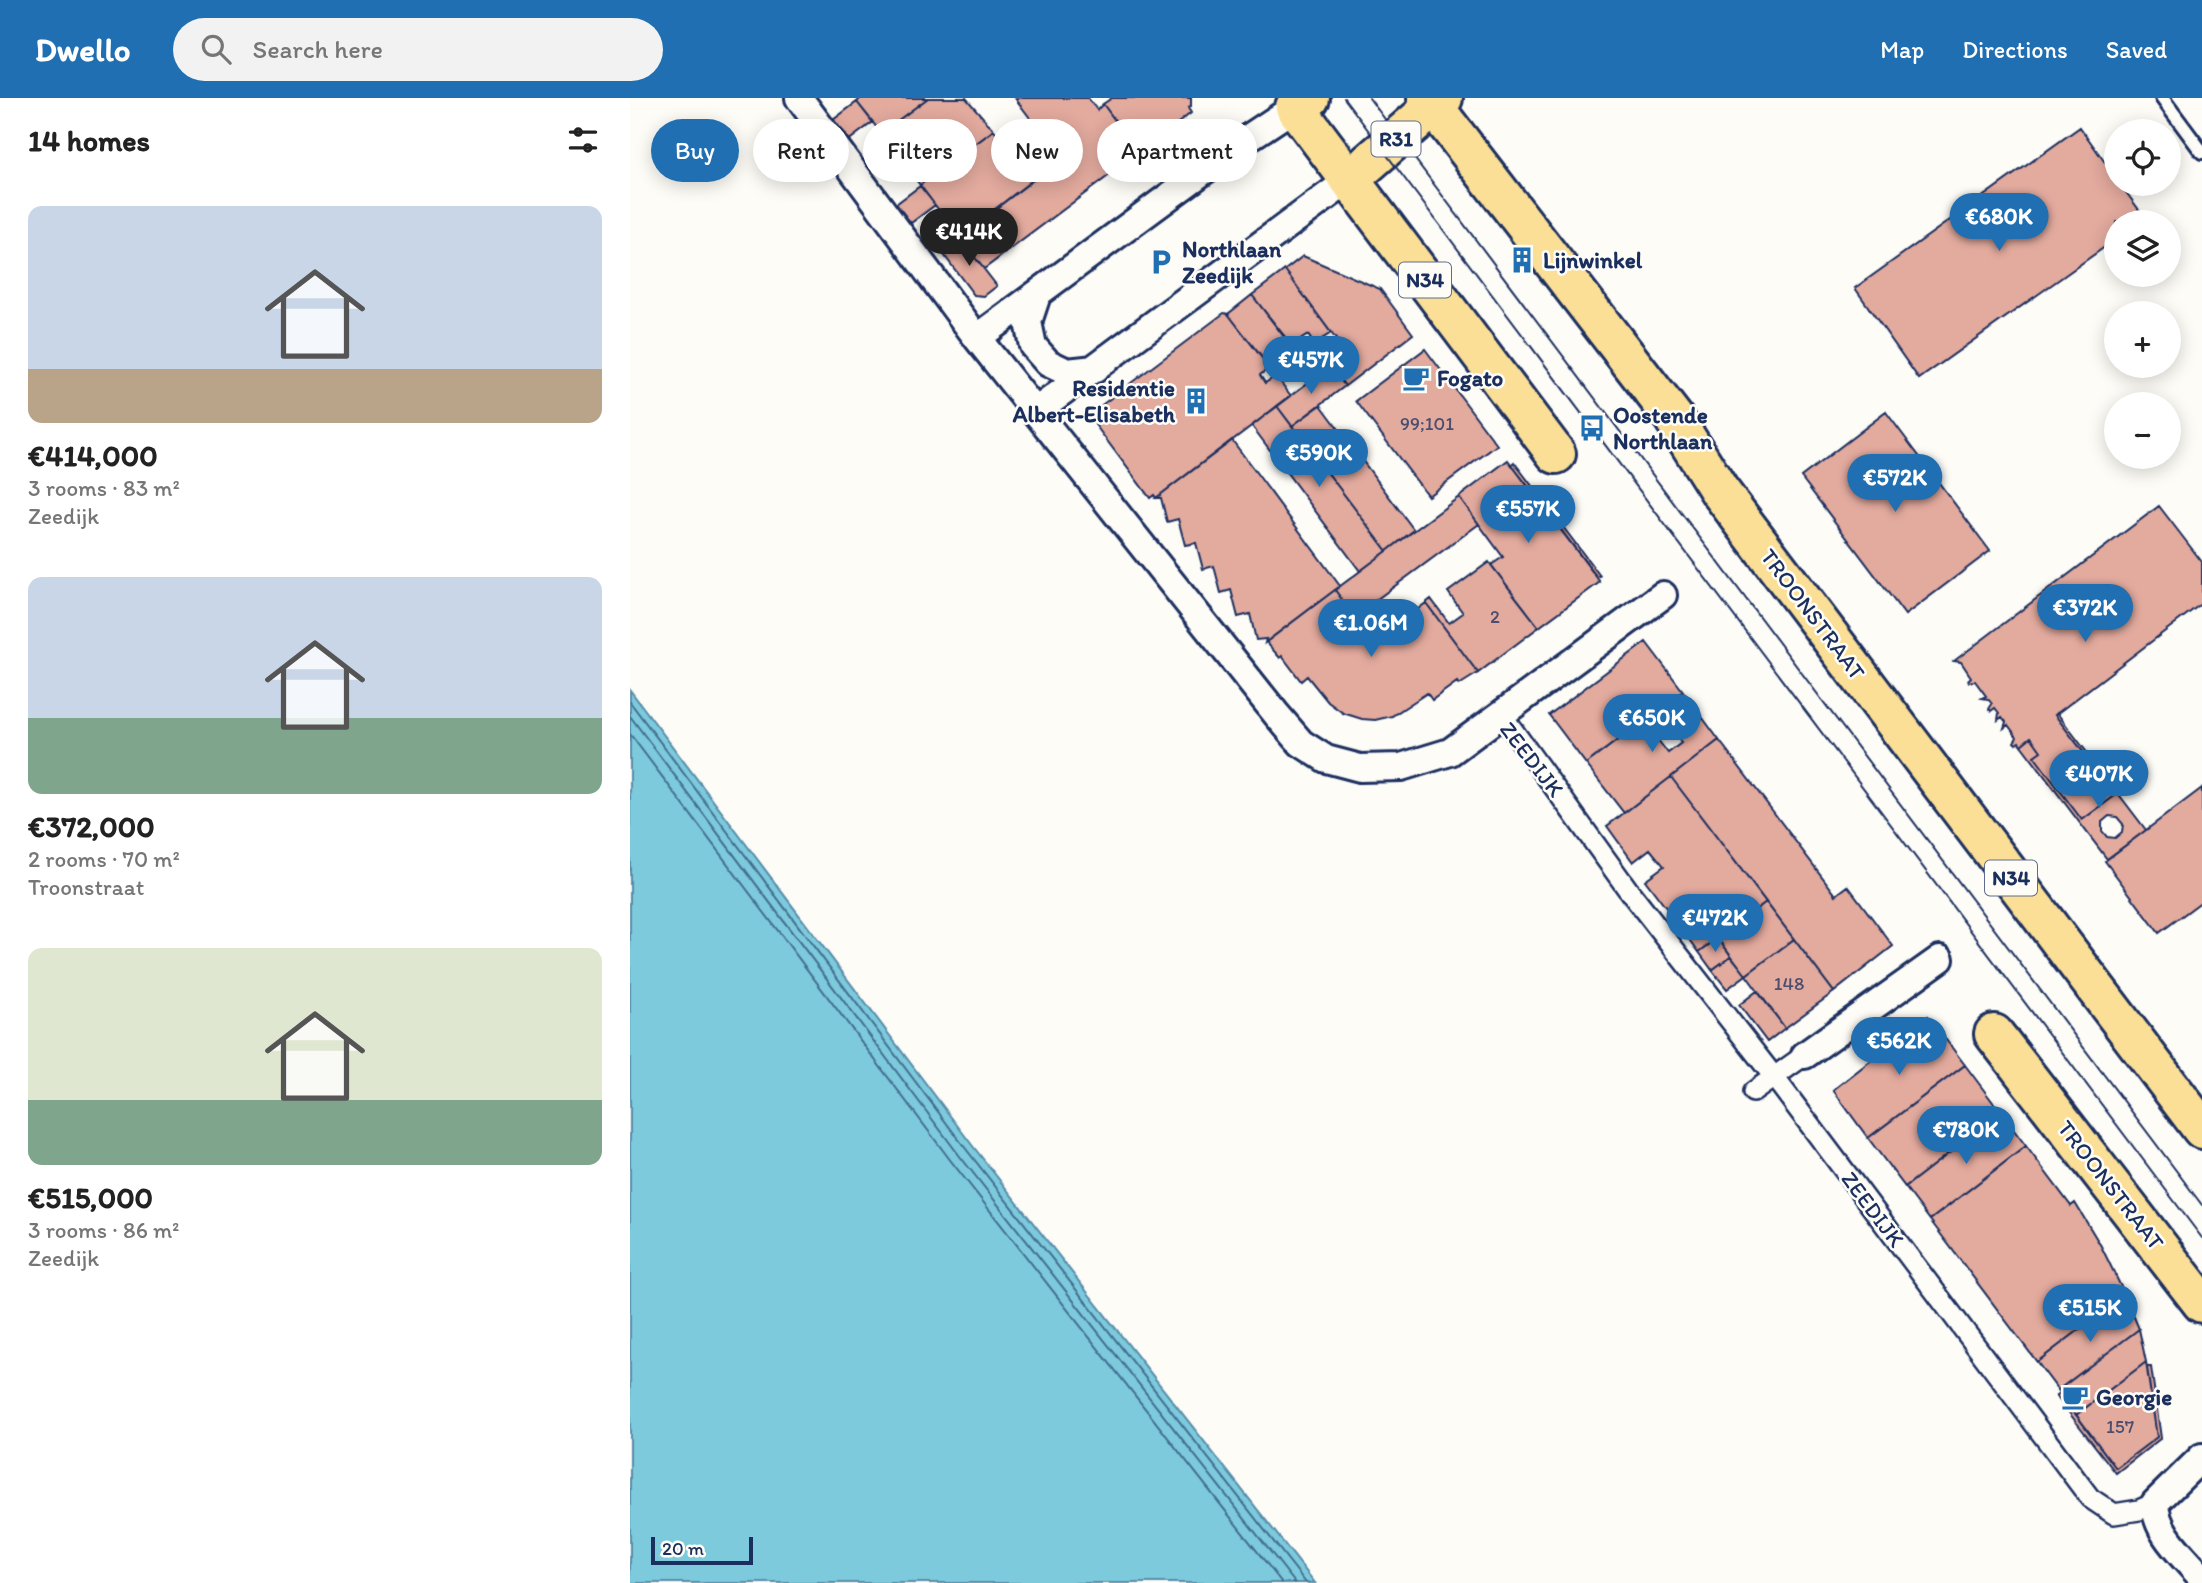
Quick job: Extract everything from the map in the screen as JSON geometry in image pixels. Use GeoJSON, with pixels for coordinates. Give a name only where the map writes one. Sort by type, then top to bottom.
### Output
{"type":"FeatureCollection","features":[{"type":"Feature","properties":{"kind":"main road","name":"R31"},"geometry":{"type":"LineString","coordinates":[[1350,179],[1435,101]]}},
{"type":"Feature","properties":{"kind":"main road","name":"TROONSTRAAT"},"geometry":{"type":"LineString","coordinates":[[1435,101],[1673,417],[1719,490],[2202,1129]]}},
{"type":"Feature","properties":{"kind":"main road","name":"N34"},"geometry":{"type":"LineString","coordinates":[[1302,102],[1350,179],[1556,454]]}},
{"type":"Feature","properties":{"kind":"main road","name":"TROONSTRAAT"},"geometry":{"type":"LineString","coordinates":[[1994,1034],[2202,1303]]}},
{"type":"Feature","properties":{"kind":"street","name":"ZEEDIJK"},"geometry":{"type":"LineString","coordinates":[[799,98],[977,338],[1301,743],[1326,759],[1360,768],[1401,767],[1450,752],[1502,715],[1629,891],[1774,1077],[2090,1498],[2114,1514],[2139,1510],[2155,1503]]}},
{"type":"Feature","properties":{"kind":"street"},"geometry":{"type":"LineString","coordinates":[[977,338],[1251,136],[1302,102]]}},
{"type":"Feature","properties":{"kind":"street"},"geometry":{"type":"LineString","coordinates":[[1036,411],[1350,179]]}},
{"type":"Feature","properties":{"kind":"street"},"geometry":{"type":"LineString","coordinates":[[1037,295],[1028,322],[1034,346],[1048,363],[1067,372],[1096,369]]}},
{"type":"Feature","properties":{"kind":"street"},"geometry":{"type":"LineString","coordinates":[[1502,715],[1663,596]]}},
{"type":"Feature","properties":{"kind":"street"},"geometry":{"type":"LineString","coordinates":[[1753,1092],[1940,959]]}},
{"type":"Feature","properties":{"kind":"street"},"geometry":{"type":"LineString","coordinates":[[2202,1457],[2155,1503],[2155,1515],[2161,1530],[2202,1578]]}},
{"type":"Feature","properties":{"kind":"lane"},"geometry":{"type":"LineString","coordinates":[[2162,98],[2202,152]]}},
{"type":"Feature","properties":{"kind":"water"},"geometry":{"type":"Polygon","coordinates":[[[630,690],[972,1145],[1315,1583],[630,1583],[630,690]]]}},
{"type":"Feature","properties":{"kind":"building"},"geometry":{"type":"Polygon","coordinates":[[[861,98],[928,98],[900,119],[870,119],[857,102],[861,98]]]}},
{"type":"Feature","properties":{"kind":"building"},"geometry":{"type":"Polygon","coordinates":[[[928,98],[966,98],[991,127],[991,132],[977,143],[977,119],[900,119],[928,98]]]}},
{"type":"Feature","properties":{"kind":"building"},"geometry":{"type":"Polygon","coordinates":[[[1015,98],[1088,98],[1097,110],[1103,104],[1114,119],[1097,119],[1097,182],[1100,182],[984,269],[959,237],[1030,182],[1083,182],[1083,119],[1031,119],[1015,98]]]}},
{"type":"Feature","properties":{"kind":"building"},"geometry":{"type":"Polygon","coordinates":[[[1112,98],[1191,98],[1191,106],[1188,108],[1191,113],[1183,119],[1114,119],[1103,104],[1112,98]]]}},
{"type":"Feature","properties":{"kind":"building"},"geometry":{"type":"Polygon","coordinates":[[[857,102],[871,119],[863,119],[863,130],[849,140],[849,119],[834,119],[857,102]]]}},
{"type":"Feature","properties":{"kind":"building"},"geometry":{"type":"Polygon","coordinates":[[[2080,127],[2104,161],[2104,196],[2129,196],[2139,210],[2104,210],[2104,248],[1919,379],[1855,288],[2080,127]]]}},
{"type":"Feature","properties":{"kind":"building"},"geometry":{"type":"Polygon","coordinates":[[[991,132],[991,182],[1030,182],[959,237],[920,185],[924,182],[977,182],[977,143],[991,132]]]}},
{"type":"Feature","properties":{"kind":"building"},"geometry":{"type":"Polygon","coordinates":[[[920,186],[935,205],[911,223],[896,204],[920,186]]]}},
{"type":"Feature","properties":{"kind":"building"},"geometry":{"type":"Polygon","coordinates":[[[959,237],[997,286],[984,296],[974,295],[941,251],[959,237]]]}},
{"type":"Feature","properties":{"kind":"building","name":"Lijnwinkel"},"geometry":{"type":"Polygon","coordinates":[[[1523,251],[1531,261],[1521,268],[1513,259],[1523,251]]]}},
{"type":"Feature","properties":{"kind":"building"},"geometry":{"type":"Polygon","coordinates":[[[1303,256],[1380,289],[1413,334],[1345,386],[1330,366],[1346,353],[1285,270],[1303,256]]]}},
{"type":"Feature","properties":{"kind":"building"},"geometry":{"type":"Polygon","coordinates":[[[1285,270],[1331,333],[1314,344],[1308,335],[1291,346],[1252,295],[1285,270]]]}},
{"type":"Feature","properties":{"kind":"building"},"geometry":{"type":"Polygon","coordinates":[[[1252,295],[1296,351],[1287,359],[1290,362],[1275,374],[1228,314],[1252,295]]]}},
{"type":"Feature","properties":{"kind":"building","name":"Residentie Albert-Elisabeth"},"geometry":{"type":"Polygon","coordinates":[[[1224,313],[1228,314],[1268,366],[1260,375],[1265,383],[1276,376],[1291,396],[1156,498],[1154,495],[1150,498],[1093,422],[1098,413],[1095,410],[1224,313]]]}},
{"type":"Feature","properties":{"kind":"building"},"geometry":{"type":"Polygon","coordinates":[[[1425,349],[1497,445],[1428,496],[1356,401],[1425,349]]]}},
{"type":"Feature","properties":{"kind":"building"},"geometry":{"type":"Polygon","coordinates":[[[1330,366],[1345,386],[1292,426],[1277,406],[1330,366]]]}},
{"type":"Feature","properties":{"kind":"building"},"geometry":{"type":"Polygon","coordinates":[[[1321,405],[1414,530],[1387,551],[1292,426],[1321,405]]]}},
{"type":"Feature","properties":{"kind":"building"},"geometry":{"type":"Polygon","coordinates":[[[1277,406],[1387,551],[1360,571],[1252,426],[1277,406]]]}},
{"type":"Feature","properties":{"kind":"building"},"geometry":{"type":"Polygon","coordinates":[[[1886,412],[1990,551],[1905,615],[1801,477],[1886,412]]]}},
{"type":"Feature","properties":{"kind":"building"},"geometry":{"type":"Polygon","coordinates":[[[1232,440],[1340,586],[1265,643],[1266,639],[1256,640],[1250,614],[1238,617],[1231,590],[1221,593],[1214,566],[1203,569],[1196,543],[1185,545],[1178,519],[1167,522],[1161,498],[1156,498],[1232,440]]]}},
{"type":"Feature","properties":{"kind":"building"},"geometry":{"type":"Polygon","coordinates":[[[1508,460],[1600,582],[1539,627],[1491,565],[1503,557],[1459,497],[1508,460]]]}},
{"type":"Feature","properties":{"kind":"building"},"geometry":{"type":"Polygon","coordinates":[[[1514,462],[1600,576],[1597,577],[1515,469],[1512,464],[1514,462]]]}},
{"type":"Feature","properties":{"kind":"building"},"geometry":{"type":"Polygon","coordinates":[[[1459,497],[1479,524],[1354,616],[1335,590],[1459,497]]]}},
{"type":"Feature","properties":{"kind":"building"},"geometry":{"type":"Polygon","coordinates":[[[2159,506],[2202,562],[2202,603],[2055,715],[2116,795],[2082,820],[2034,756],[2041,751],[2031,737],[2021,745],[2019,742],[2016,744],[2014,742],[2017,737],[2008,725],[2004,728],[2006,722],[2002,717],[1998,720],[1999,713],[1995,708],[1991,711],[1989,709],[1992,704],[1988,699],[1982,698],[1986,696],[1975,681],[1969,682],[1971,677],[1961,662],[1954,661],[2159,506]]]}},
{"type":"Feature","properties":{"kind":"building"},"geometry":{"type":"Polygon","coordinates":[[[1489,562],[1539,627],[1478,673],[1426,603],[1431,599],[1449,623],[1463,613],[1448,592],[1489,562]]]}},
{"type":"Feature","properties":{"kind":"building"},"geometry":{"type":"Polygon","coordinates":[[[1335,590],[1371,640],[1367,642],[1373,649],[1380,643],[1377,640],[1426,603],[1478,673],[1459,685],[1457,682],[1432,700],[1427,693],[1392,716],[1375,720],[1343,713],[1328,702],[1307,676],[1301,681],[1282,656],[1280,658],[1266,642],[1335,590]]]}},
{"type":"Feature","properties":{"kind":"building"},"geometry":{"type":"Polygon","coordinates":[[[1646,642],[1683,691],[1586,764],[1549,715],[1646,642]]]}},
{"type":"Feature","properties":{"kind":"building"},"geometry":{"type":"Polygon","coordinates":[[[1683,691],[1719,740],[1624,813],[1586,764],[1643,721],[1668,753],[1681,743],[1657,711],[1683,691]]]}},
{"type":"Feature","properties":{"kind":"building"},"geometry":{"type":"Polygon","coordinates":[[[2057,713],[2146,830],[2107,859],[2021,745],[2031,737],[2041,751],[2034,756],[2082,820],[2116,795],[2055,715],[2057,713]],[[2109,816],[2102,822],[2102,831],[2107,837],[2115,838],[2122,832],[2123,824],[2117,817],[2109,816]]]}},
{"type":"Feature","properties":{"kind":"building"},"geometry":{"type":"Polygon","coordinates":[[[1719,740],[1836,895],[1848,886],[1893,946],[1834,992],[1671,777],[1719,740]]]}},
{"type":"Feature","properties":{"kind":"building"},"geometry":{"type":"Polygon","coordinates":[[[1671,777],[1766,902],[1718,938],[1704,921],[1686,934],[1645,880],[1664,866],[1650,849],[1633,862],[1607,826],[1671,777]]]}},
{"type":"Feature","properties":{"kind":"building"},"geometry":{"type":"Polygon","coordinates":[[[2202,788],[2202,901],[2159,933],[2105,861],[2202,788]]]}},
{"type":"Feature","properties":{"kind":"building"},"geometry":{"type":"Polygon","coordinates":[[[1766,902],[1794,939],[1746,975],[1718,938],[1766,902]]]}},
{"type":"Feature","properties":{"kind":"building"},"geometry":{"type":"Polygon","coordinates":[[[1704,921],[1718,938],[1699,952],[1686,934],[1704,921]]]}},
{"type":"Feature","properties":{"kind":"building"},"geometry":{"type":"Polygon","coordinates":[[[1718,938],[1731,956],[1712,970],[1699,952],[1718,938]]]}},
{"type":"Feature","properties":{"kind":"building"},"geometry":{"type":"Polygon","coordinates":[[[1794,939],[1834,992],[1785,1028],[1746,975],[1794,939]]]}},
{"type":"Feature","properties":{"kind":"building"},"geometry":{"type":"Polygon","coordinates":[[[1731,956],[1746,975],[1727,989],[1712,970],[1731,956]]]}},
{"type":"Feature","properties":{"kind":"building"},"geometry":{"type":"Polygon","coordinates":[[[1757,991],[1785,1028],[1767,1042],[1739,1005],[1757,991]]]}},
{"type":"Feature","properties":{"kind":"building"},"geometry":{"type":"Polygon","coordinates":[[[1928,1016],[1965,1065],[1868,1138],[1833,1090],[1928,1016]]]}},
{"type":"Feature","properties":{"kind":"building"},"geometry":{"type":"Polygon","coordinates":[[[1965,1065],[2001,1113],[1905,1187],[1868,1138],[1965,1065]]]}},
{"type":"Feature","properties":{"kind":"building"},"geometry":{"type":"Polygon","coordinates":[[[2001,1113],[2026,1146],[1930,1220],[1905,1187],[2001,1113]]]}},
{"type":"Feature","properties":{"kind":"building"},"geometry":{"type":"Polygon","coordinates":[[[2026,1146],[2071,1206],[2075,1203],[2101,1246],[2125,1295],[2037,1362],[1930,1220],[2026,1146]]]}},
{"type":"Feature","properties":{"kind":"building"},"geometry":{"type":"Polygon","coordinates":[[[2125,1295],[2139,1329],[2058,1390],[2037,1362],[2125,1295]]]}},
{"type":"Feature","properties":{"kind":"building"},"geometry":{"type":"Polygon","coordinates":[[[2139,1329],[2146,1362],[2076,1415],[2058,1390],[2139,1329]]]}},
{"type":"Feature","properties":{"kind":"building"},"geometry":{"type":"Polygon","coordinates":[[[2146,1362],[2157,1437],[2116,1468],[2076,1415],[2146,1362]]]}},
{"type":"Feature","properties":{"kind":"building"},"geometry":{"type":"Polygon","coordinates":[[[2147,1367],[2151,1367],[2161,1438],[2116,1473],[2056,1396],[2060,1393],[2116,1468],[2157,1437],[2147,1367]]]}},
{"type":"Feature","properties":{"kind":"tram line"},"geometry":{"type":"LineString","coordinates":[[1344,98],[2202,1238]]}},
{"type":"Feature","properties":{"kind":"tram line"},"geometry":{"type":"LineString","coordinates":[[1369,98],[2202,1205]]}},
{"type":"Feature","properties":{"kind":"place","name":"Lijnwinkel"},"geometry":{"type":"Point","coordinates":[1522,260]}},
{"type":"Feature","properties":{"kind":"place","name":"Northlaan Zeedijk"},"geometry":{"type":"Point","coordinates":[1161,262]}},
{"type":"Feature","properties":{"kind":"place","name":"Fogato"},"geometry":{"type":"Point","coordinates":[1416,378]}},
{"type":"Feature","properties":{"kind":"place","name":"Residentie Albert-Elisabeth"},"geometry":{"type":"Point","coordinates":[1196,401]}},
{"type":"Feature","properties":{"kind":"place","name":"Oostende Northlaan"},"geometry":{"type":"Point","coordinates":[1592,428]}},
{"type":"Feature","properties":{"kind":"place","name":"Georgie"},"geometry":{"type":"Point","coordinates":[2075,1397]}}]}
